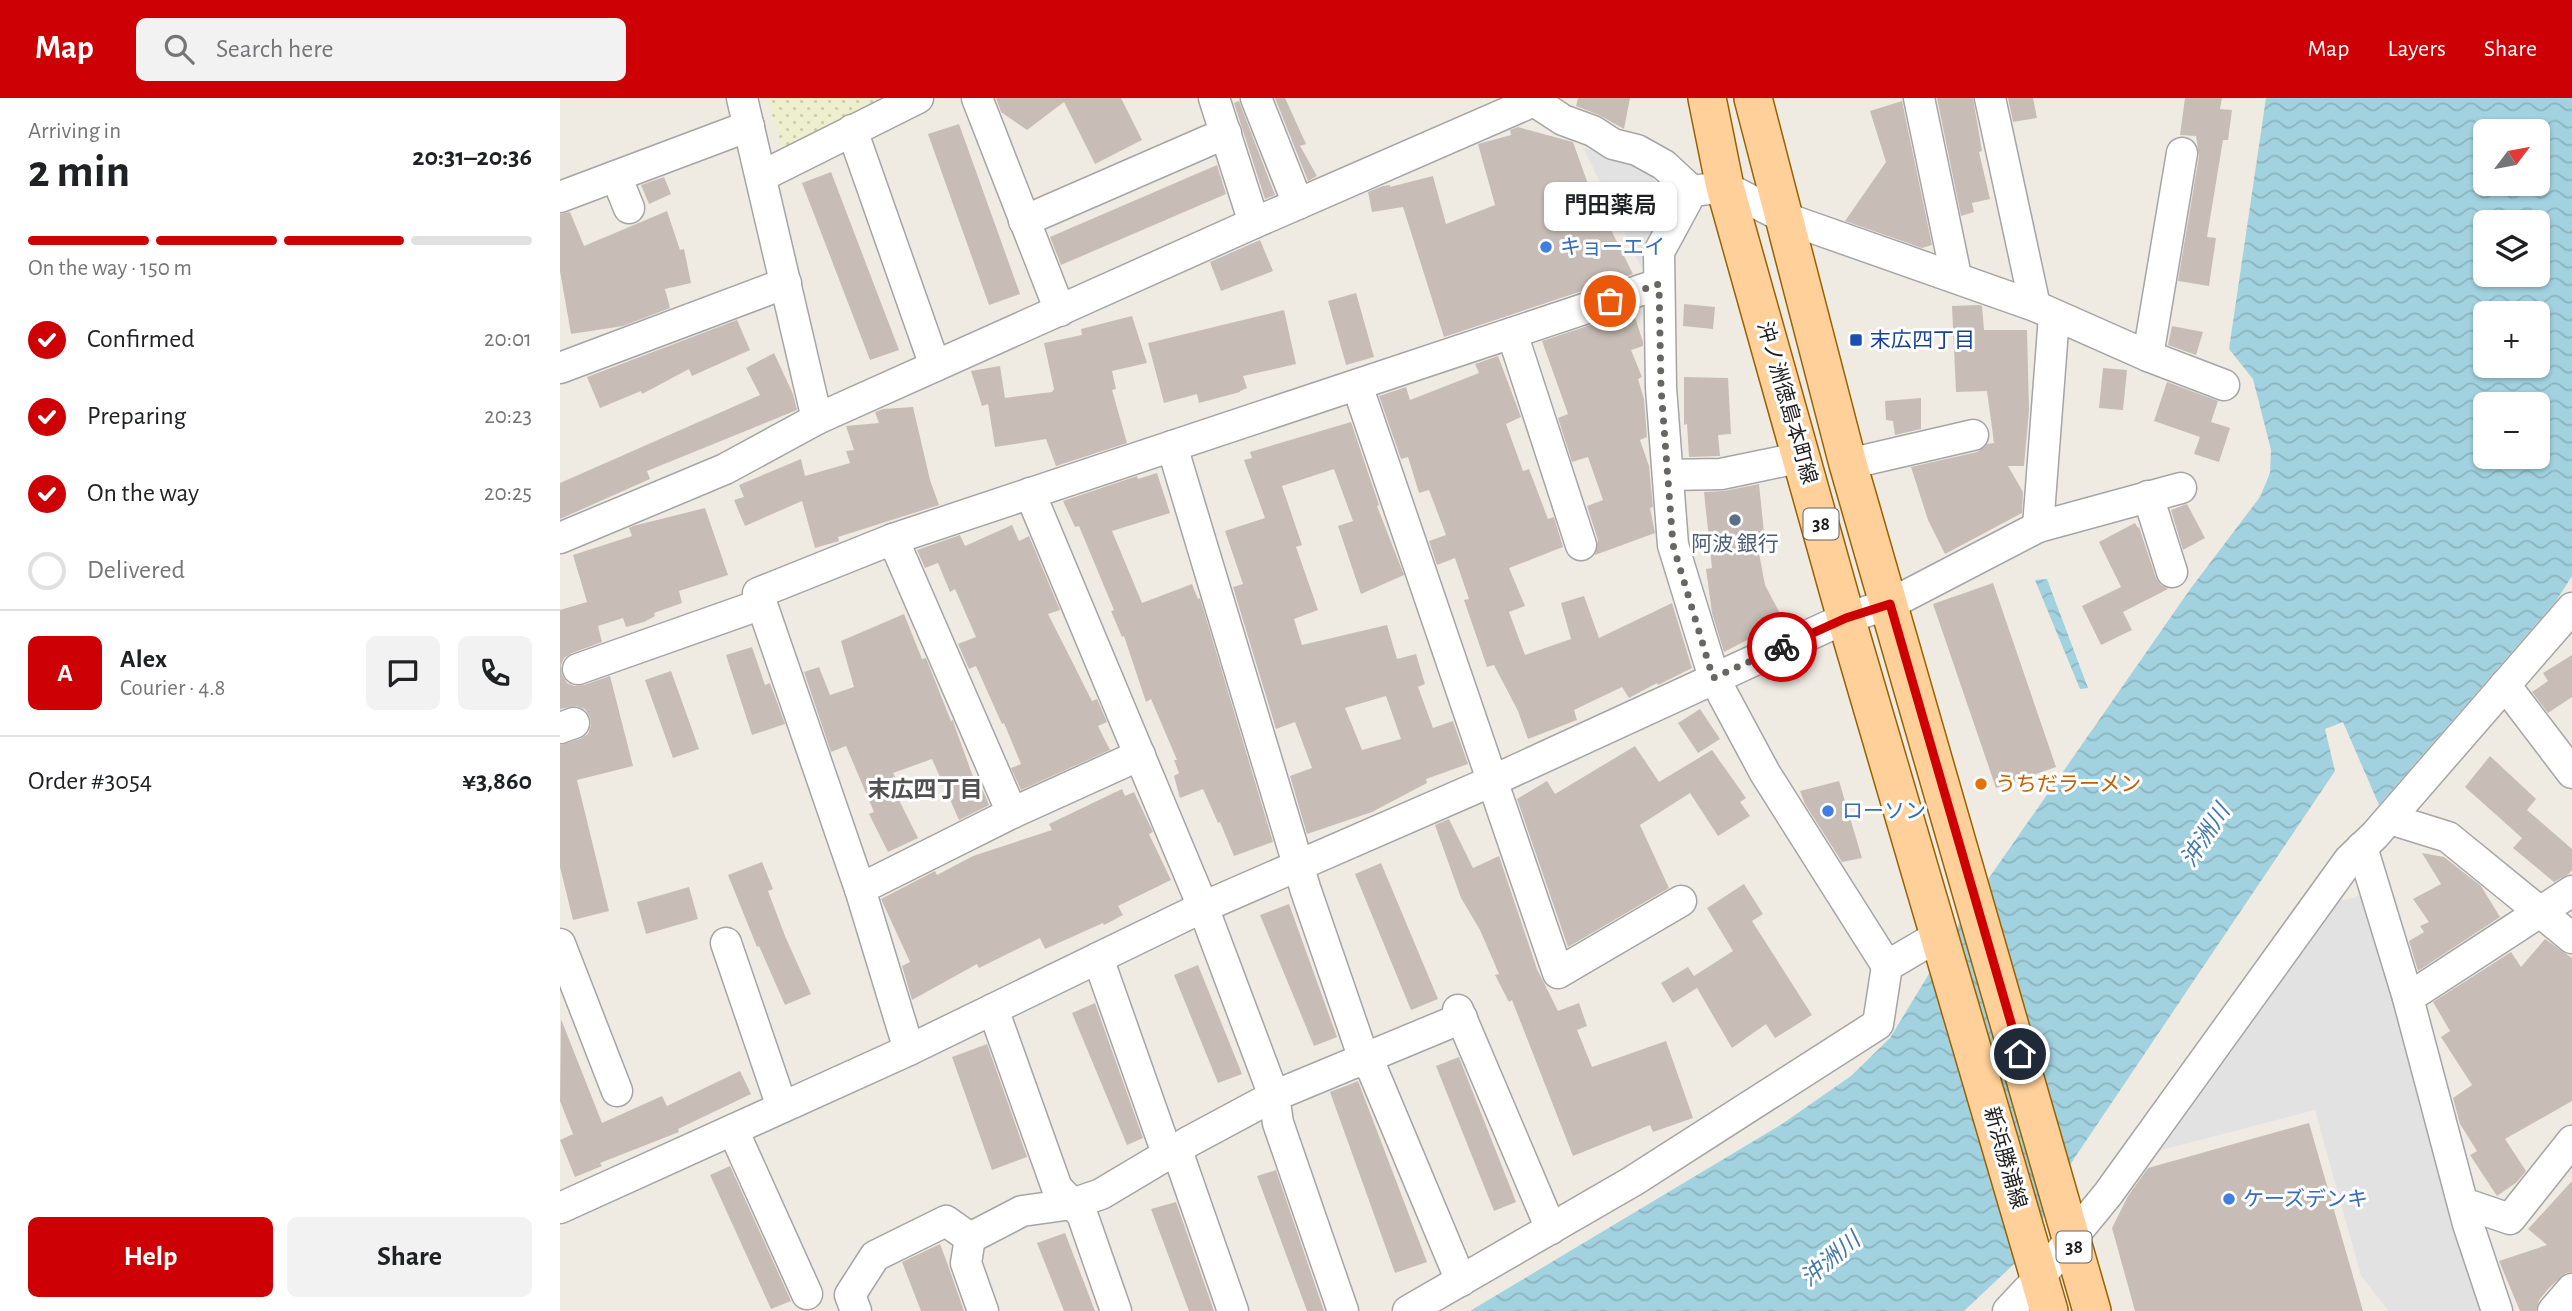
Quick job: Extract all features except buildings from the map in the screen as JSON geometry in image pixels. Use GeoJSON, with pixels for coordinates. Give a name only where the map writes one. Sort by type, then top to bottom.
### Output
{"type":"FeatureCollection","features":[{"type":"Feature","properties":{"kind":"main road","name":"沖ノ洲徳島本町線"},"geometry":{"type":"LineString","coordinates":[[1707,98],[1709,189],[1803,457],[1846,618],[1941,942]]}},
{"type":"Feature","properties":{"kind":"main road","name":"沖ノ洲徳島本町線"},"geometry":{"type":"LineString","coordinates":[[1753,98],[1848,464],[1975,898]]}},
{"type":"Feature","properties":{"kind":"main road","name":"新浜勝浦線"},"geometry":{"type":"LineString","coordinates":[[1975,898],[2071,1237]]}},
{"type":"Feature","properties":{"kind":"main road","name":"新浜勝浦線"},"geometry":{"type":"LineString","coordinates":[[1941,942],[2040,1279]]}},
{"type":"Feature","properties":{"kind":"main road","name":"38"},"geometry":{"type":"LineString","coordinates":[[2071,1237],[2092,1311]]}},
{"type":"Feature","properties":{"kind":"street"},"geometry":{"type":"LineString","coordinates":[[762,176],[918,98]]}},
{"type":"Feature","properties":{"kind":"street"},"geometry":{"type":"LineString","coordinates":[[978,98],[1060,311]]}},
{"type":"Feature","properties":{"kind":"street"},"geometry":{"type":"LineString","coordinates":[[1214,98],[1254,223]]}},
{"type":"Feature","properties":{"kind":"street"},"geometry":{"type":"LineString","coordinates":[[1256,98],[1298,204]]}},
{"type":"Feature","properties":{"kind":"street"},"geometry":{"type":"LineString","coordinates":[[1919,98],[1956,276]]}},
{"type":"Feature","properties":{"kind":"street"},"geometry":{"type":"LineString","coordinates":[[1990,98],[2045,311],[2038,527]]}},
{"type":"Feature","properties":{"kind":"street"},"geometry":{"type":"LineString","coordinates":[[560,538],[725,469],[817,419],[1533,100],[1563,120],[1593,131],[1614,144],[1637,150],[1709,189],[1784,218],[1956,276],[2224,385]]}},
{"type":"Feature","properties":{"kind":"street"},"geometry":{"type":"LineString","coordinates":[[560,197],[616,176],[746,112],[817,419]]}},
{"type":"Feature","properties":{"kind":"street"},"geometry":{"type":"LineString","coordinates":[[852,131],[935,366]]}},
{"type":"Feature","properties":{"kind":"street"},"geometry":{"type":"LineString","coordinates":[[1024,220],[1226,133]]}},
{"type":"Feature","properties":{"kind":"street"},"geometry":{"type":"LineString","coordinates":[[2148,356],[2182,153]]}},
{"type":"Feature","properties":{"kind":"street"},"geometry":{"type":"LineString","coordinates":[[616,176],[629,208]]}},
{"type":"Feature","properties":{"kind":"street"},"geometry":{"type":"LineString","coordinates":[[1408,1311],[1633,1181],[1878,1024],[1887,966],[1765,773],[1713,678],[1673,545],[1661,388],[1659,252],[1709,189]]}},
{"type":"Feature","properties":{"kind":"street"},"geometry":{"type":"LineString","coordinates":[[560,368],[786,283]]}},
{"type":"Feature","properties":{"kind":"street"},"geometry":{"type":"LineString","coordinates":[[909,1050],[860,889],[758,593],[893,539],[1659,284]]}},
{"type":"Feature","properties":{"kind":"street"},"geometry":{"type":"LineString","coordinates":[[1512,333],[1581,545]]}},
{"type":"Feature","properties":{"kind":"street"},"geometry":{"type":"LineString","coordinates":[[1357,385],[1558,973],[1681,901]]}},
{"type":"Feature","properties":{"kind":"street"},"geometry":{"type":"LineString","coordinates":[[1848,464],[1973,435]]}},
{"type":"Feature","properties":{"kind":"street"},"geometry":{"type":"LineString","coordinates":[[1172,446],[1298,866],[1364,1059],[1373,1071],[1461,1281]]}},
{"type":"Feature","properties":{"kind":"street"},"geometry":{"type":"LineString","coordinates":[[1668,475],[1721,474],[1803,457]]}},
{"type":"Feature","properties":{"kind":"street"},"geometry":{"type":"LineString","coordinates":[[563,1197],[733,1130],[909,1050],[1203,907],[1492,780],[1846,618],[1890,604],[2038,527],[2181,488]]}},
{"type":"Feature","properties":{"kind":"street"},"geometry":{"type":"LineString","coordinates":[[1030,493],[1203,907],[1273,1096],[1278,1123],[1343,1311]]}},
{"type":"Feature","properties":{"kind":"street"},"geometry":{"type":"LineString","coordinates":[[2148,496],[2172,572]]}},
{"type":"Feature","properties":{"kind":"street"},"geometry":{"type":"LineString","coordinates":[[893,539],[1012,813]]}},
{"type":"Feature","properties":{"kind":"street"},"geometry":{"type":"LineString","coordinates":[[578,668],[762,604]]}},
{"type":"Feature","properties":{"kind":"street"},"geometry":{"type":"LineString","coordinates":[[2008,1311],[2040,1279],[2108,1194],[2355,853],[2390,819],[2572,608]]}},
{"type":"Feature","properties":{"kind":"street"},"geometry":{"type":"LineString","coordinates":[[2505,685],[2572,774]]}},
{"type":"Feature","properties":{"kind":"street"},"geometry":{"type":"LineString","coordinates":[[860,889],[1012,813],[1140,755]]}},
{"type":"Feature","properties":{"kind":"street"},"geometry":{"type":"LineString","coordinates":[[2390,819],[2448,837],[2572,938]]}},
{"type":"Feature","properties":{"kind":"street"},"geometry":{"type":"LineString","coordinates":[[2355,853],[2408,998],[2463,1203],[2497,1311]]}},
{"type":"Feature","properties":{"kind":"street"},"geometry":{"type":"LineString","coordinates":[[2408,998],[2572,891]]}},
{"type":"Feature","properties":{"kind":"street"},"geometry":{"type":"LineString","coordinates":[[1887,966],[1941,942]]}},
{"type":"Feature","properties":{"kind":"street"},"geometry":{"type":"LineString","coordinates":[[726,943],[782,1107]]}},
{"type":"Feature","properties":{"kind":"street"},"geometry":{"type":"LineString","coordinates":[[560,944],[617,1091]]}},
{"type":"Feature","properties":{"kind":"street"},"geometry":{"type":"LineString","coordinates":[[1098,958],[1163,1142],[1181,1162],[1233,1311]]}},
{"type":"Feature","properties":{"kind":"street"},"geometry":{"type":"LineString","coordinates":[[993,1009],[1057,1188],[1082,1214],[1116,1311]]}},
{"type":"Feature","properties":{"kind":"street"},"geometry":{"type":"LineString","coordinates":[[970,1238],[1022,1210],[1072,1204],[1101,1194],[1273,1096],[1364,1059],[1460,1014],[1551,1229]]}},
{"type":"Feature","properties":{"kind":"street"},"geometry":{"type":"LineString","coordinates":[[733,1130],[807,1294]]}},
{"type":"Feature","properties":{"kind":"street"},"geometry":{"type":"LineString","coordinates":[[2463,1203],[2510,1219],[2571,1144]]}},
{"type":"Feature","properties":{"kind":"street"},"geometry":{"type":"LineString","coordinates":[[856,1311],[850,1295],[876,1256],[946,1221],[970,1238]]}},
{"type":"Feature","properties":{"kind":"street"},"geometry":{"type":"LineString","coordinates":[[970,1238],[966,1262],[983,1311]]}},
{"type":"Feature","properties":{"kind":"street"},"geometry":{"type":"LineString","coordinates":[[2553,1311],[2572,1289]]}},
{"type":"Feature","properties":{"kind":"green space"},"geometry":{"type":"Polygon","coordinates":[[[767,98],[894,98],[783,152],[767,98]]]}},
{"type":"Feature","properties":{"kind":"shaded area"},"geometry":{"type":"Polygon","coordinates":[[[1583,147],[1642,167],[1660,185],[1651,240],[1642,269],[1583,147]]]}},
{"type":"Feature","properties":{"kind":"shaded area"},"geometry":{"type":"Polygon","coordinates":[[[2362,895],[2488,1311],[2389,1311],[2361,1276],[2315,1110],[2161,1150],[2264,1006],[2330,904],[2362,895]]]}},
{"type":"Feature","properties":{"kind":"water","name":"沖洲川"},"geometry":{"type":"Polygon","coordinates":[[[2266,98],[2572,98],[2572,576],[2556,601],[2379,805],[2343,722],[2325,729],[2335,771],[2057,1184],[2031,1248],[1964,1311],[1470,1311],[1782,1124],[1851,1076],[1890,1038],[1975,898],[2191,588],[2260,497],[2270,473],[2271,450],[2253,379],[2229,349],[2266,98]]]}},
{"type":"Feature","properties":{"kind":"water"},"geometry":{"type":"Polygon","coordinates":[[[2047,579],[2088,688],[2080,689],[2035,580],[2047,579]]]}},
{"type":"Feature","properties":{"kind":"way so far"},"geometry":{"type":"LineString","coordinates":[[1610,301],[1659,284],[1661,388],[1673,545],[1713,678],[1782,647]]}},
{"type":"Feature","properties":{"kind":"place","name":"キョーエイ"},"geometry":{"type":"Point","coordinates":[1546,247]}},
{"type":"Feature","properties":{"kind":"place","name":"門田薬局"},"geometry":{"type":"Point","coordinates":[1610,301]}},
{"type":"Feature","properties":{"kind":"place","name":"末広四丁目"},"geometry":{"type":"Point","coordinates":[1856,340]}},
{"type":"Feature","properties":{"kind":"place","name":"阿波 銀行"},"geometry":{"type":"Point","coordinates":[1735,520]}},
{"type":"Feature","properties":{"kind":"place","name":"うちだラーメン"},"geometry":{"type":"Point","coordinates":[1981,784]}},
{"type":"Feature","properties":{"kind":"place","name":"ローソン"},"geometry":{"type":"Point","coordinates":[1828,811]}},
{"type":"Feature","properties":{"kind":"place","name":"ケーズデンキ"},"geometry":{"type":"Point","coordinates":[2229,1199]}},
{"type":"Feature","properties":{"kind":"district","name":"末広四丁目"},"geometry":{"type":"Point","coordinates":[925,790]}},
{"type":"Feature","properties":{"kind":"route"},"geometry":{"type":"LineString","coordinates":[[1782,647],[1846,618],[1890,604],[2020,1054]]}}]}
